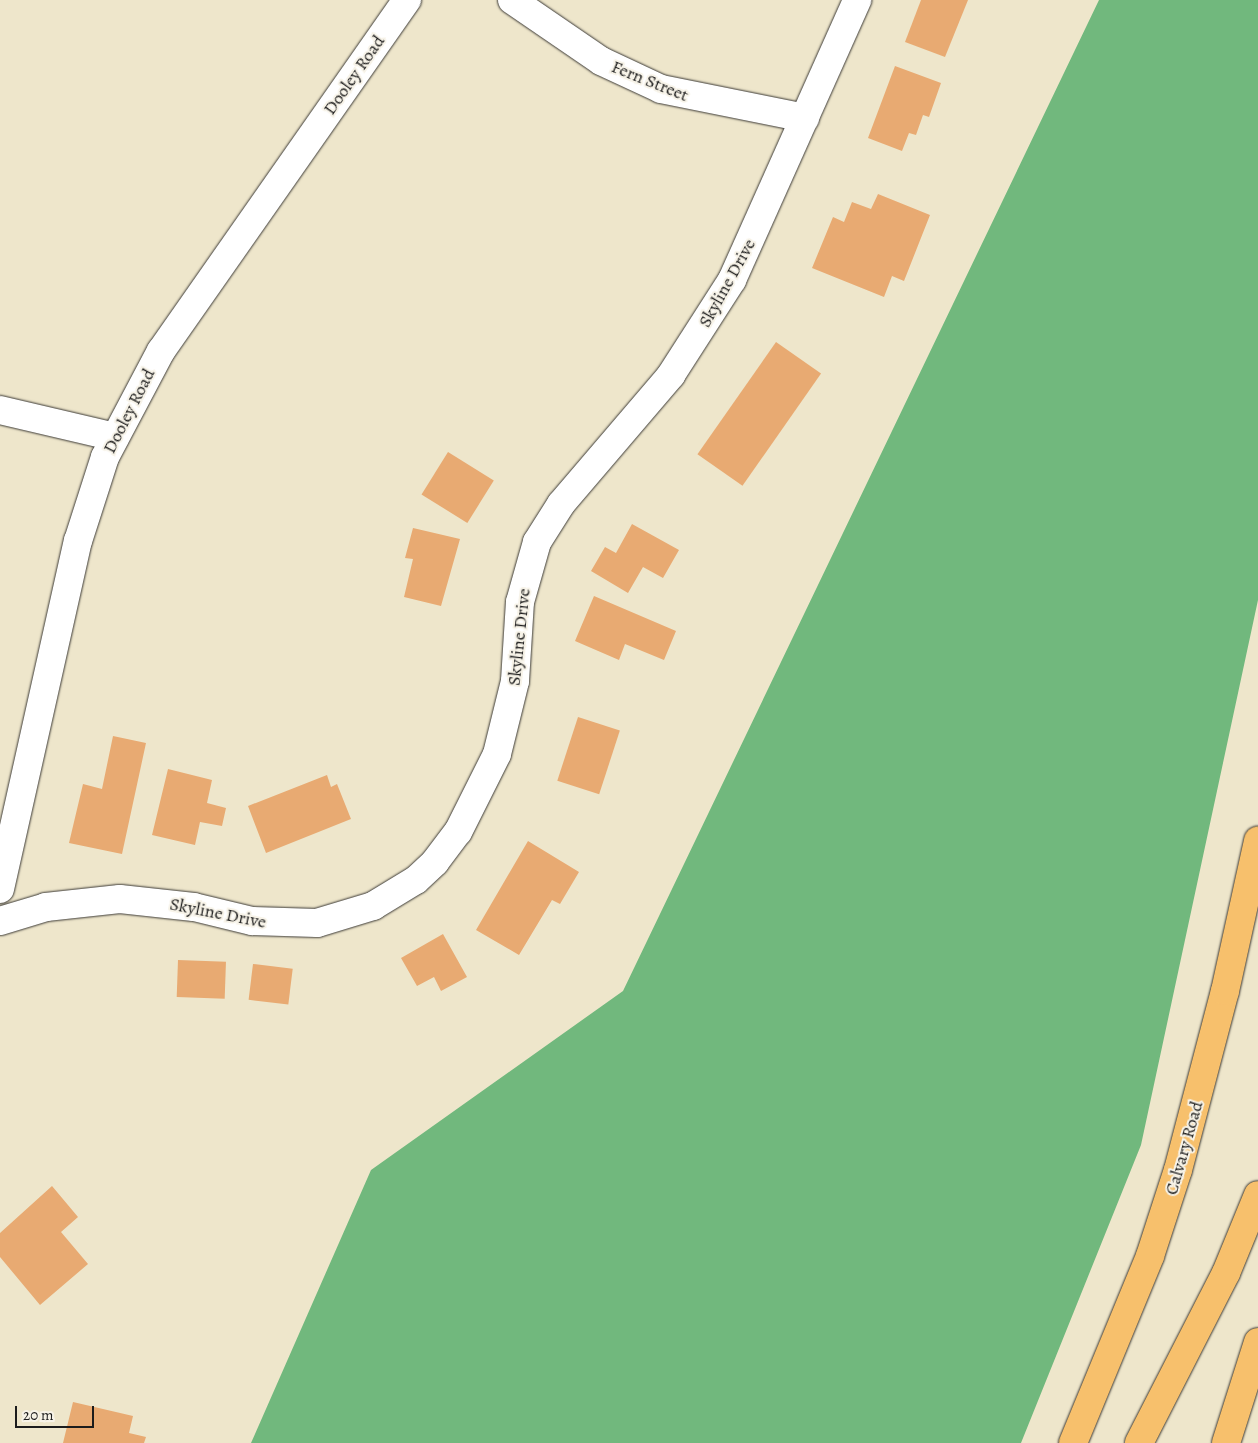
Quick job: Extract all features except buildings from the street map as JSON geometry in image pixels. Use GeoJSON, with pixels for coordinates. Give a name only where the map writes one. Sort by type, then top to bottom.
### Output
{"type":"FeatureCollection","features":[{"type":"Feature","properties":{"kind":"main road","name":"Calvary Road"},"geometry":{"type":"LineString","coordinates":[[1073,1443],[1150,1256],[1178,1170],[1225,991],[1258,841]]}},
{"type":"Feature","properties":{"kind":"main road"},"geometry":{"type":"LineString","coordinates":[[1140,1443],[1226,1273],[1258,1195]]}},
{"type":"Feature","properties":{"kind":"main road"},"geometry":{"type":"LineString","coordinates":[[1226,1443],[1258,1342]]}},
{"type":"Feature","properties":{"kind":"street","name":"Dooley Road"},"geometry":{"type":"LineString","coordinates":[[0,889],[78,541],[115,437],[160,351],[407,0]]}},
{"type":"Feature","properties":{"kind":"street","name":"Fern Street"},"geometry":{"type":"LineString","coordinates":[[512,0],[601,62],[654,87],[693,99],[805,118]]}},
{"type":"Feature","properties":{"kind":"street","name":"Skyline Drive"},"geometry":{"type":"LineString","coordinates":[[0,921],[46,907],[120,899],[194,907],[252,921],[317,923],[373,906],[409,885],[435,862],[458,832],[497,754],[515,681],[520,602],[537,542],[560,504],[640,414],[704,326],[752,241],[857,0]]}},
{"type":"Feature","properties":{"kind":"street"},"geometry":{"type":"LineString","coordinates":[[0,410],[115,437]]}},
{"type":"Feature","properties":{"kind":"green space"},"geometry":{"type":"Polygon","coordinates":[[[1099,0],[1258,0],[1258,600],[1141,1145],[1021,1443],[251,1443],[371,1170],[623,991],[1099,0]]]}}]}
